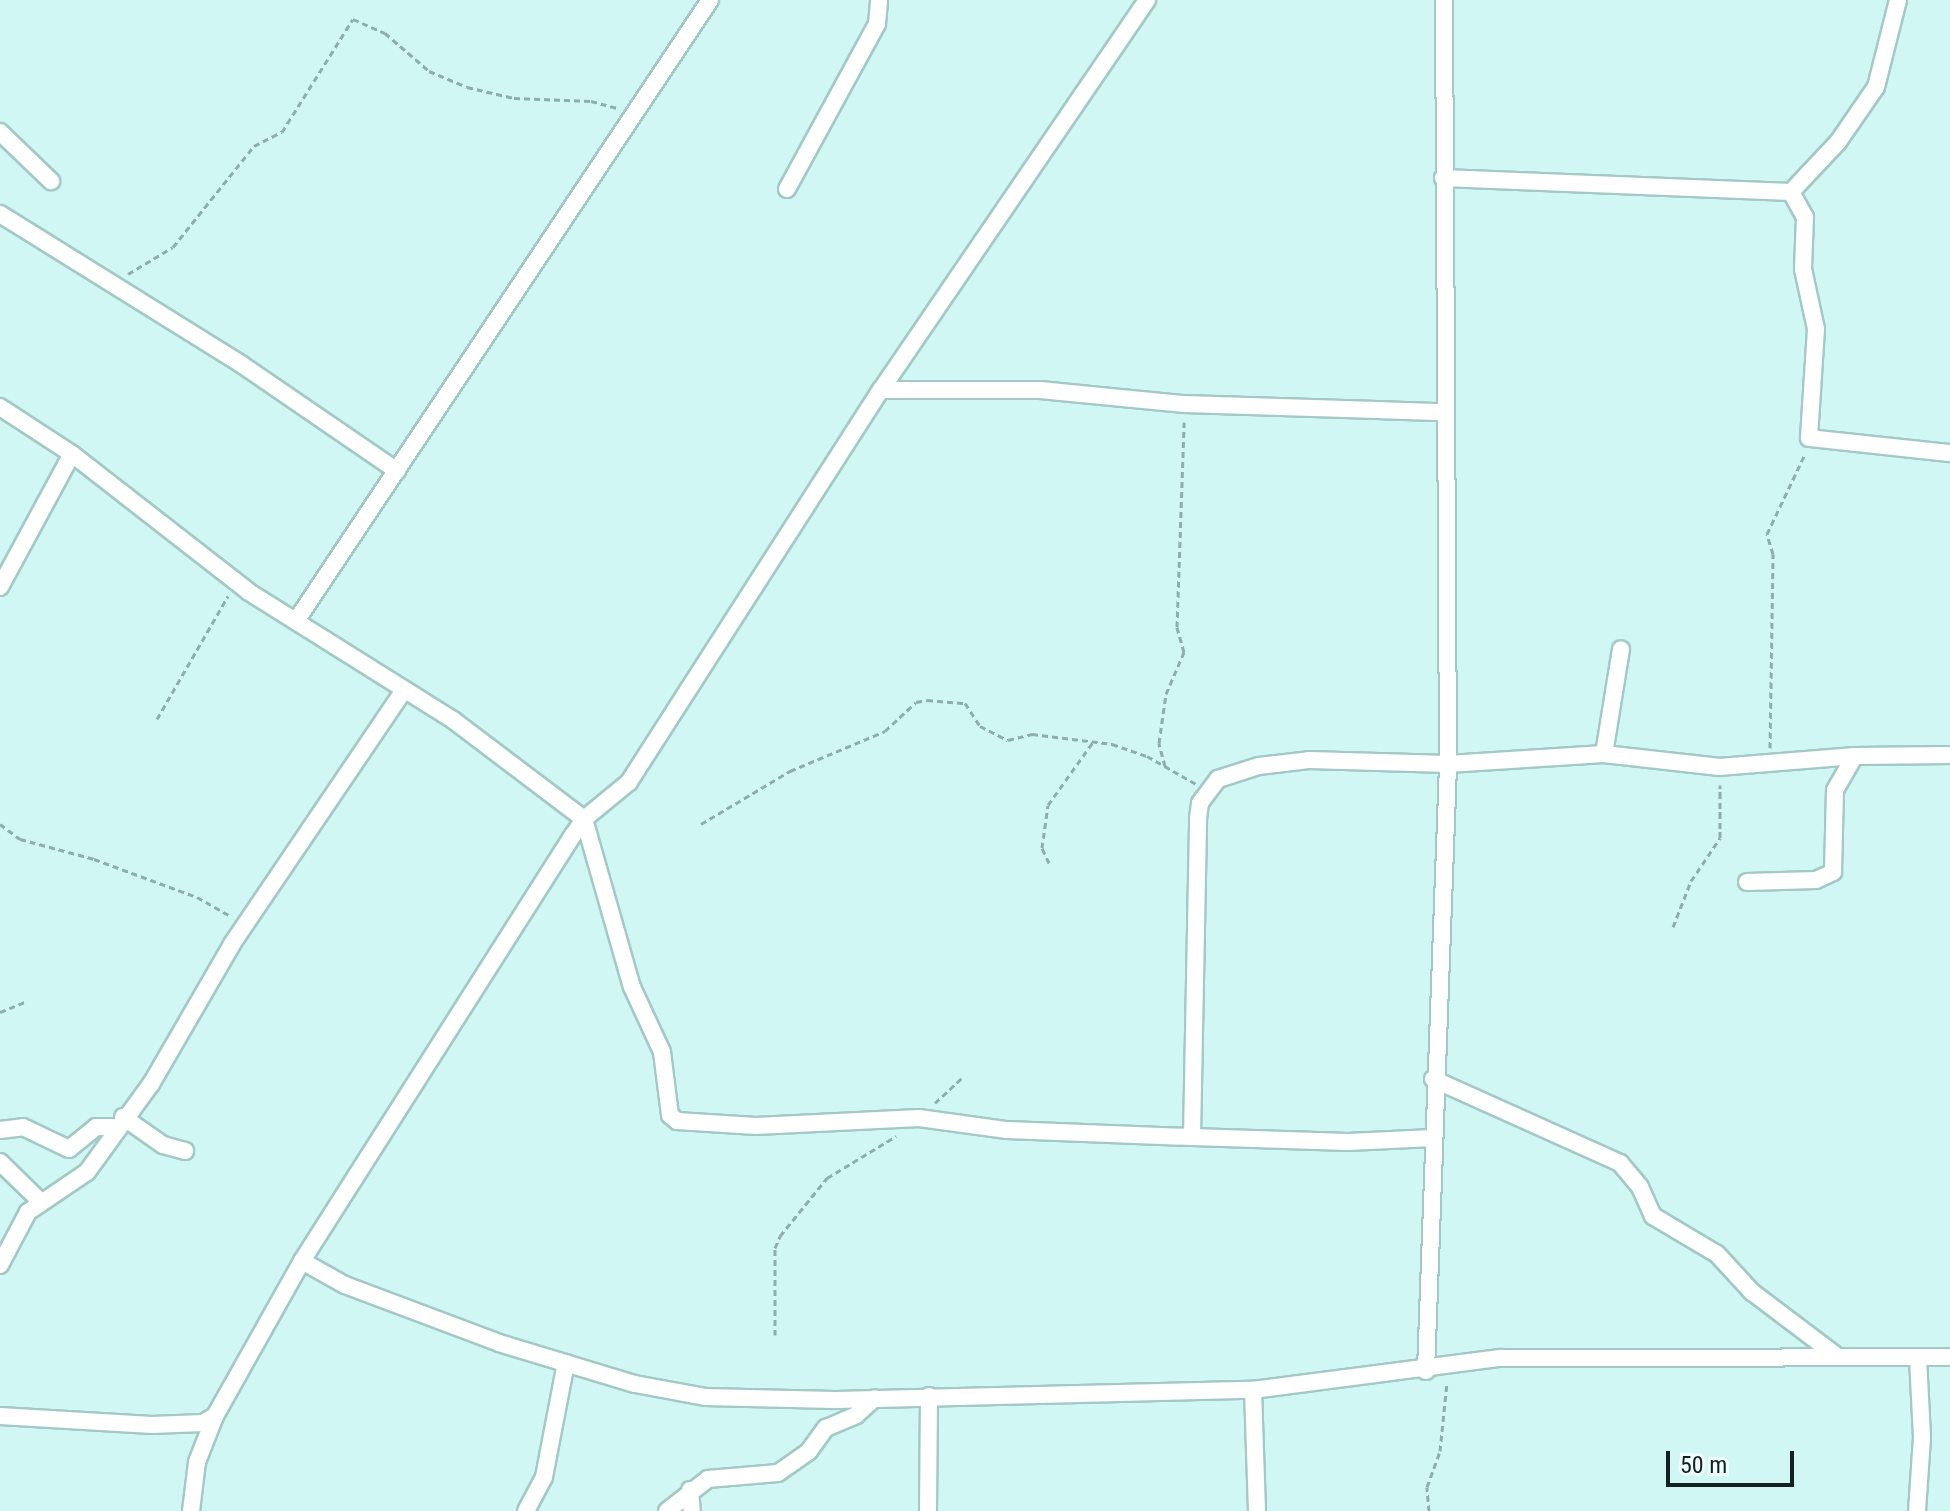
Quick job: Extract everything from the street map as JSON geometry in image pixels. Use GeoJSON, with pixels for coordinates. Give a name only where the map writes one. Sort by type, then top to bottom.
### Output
{"type":"FeatureCollection","features":[{"type":"Feature","properties":{"kind":"street"},"geometry":{"type":"LineString","coordinates":[[296,621],[710,0]]}},
{"type":"Feature","properties":{"kind":"street"},"geometry":{"type":"LineString","coordinates":[[787,189],[877,24],[879,0]]}},
{"type":"Feature","properties":{"kind":"street"},"geometry":{"type":"LineString","coordinates":[[191,1511],[197,1462],[215,1416],[302,1261],[584,819],[634,775],[881,390],[1147,0]]}},
{"type":"Feature","properties":{"kind":"street"},"geometry":{"type":"LineString","coordinates":[[1426,1371],[1433,1079],[1448,764],[1443,412],[1444,0]]}},
{"type":"Feature","properties":{"kind":"street"},"geometry":{"type":"LineString","coordinates":[[1443,178],[1791,192],[1838,142],[1876,87],[1898,0]]}},
{"type":"Feature","properties":{"kind":"street"},"geometry":{"type":"LineString","coordinates":[[0,132],[51,181]]}},
{"type":"Feature","properties":{"kind":"street"},"geometry":{"type":"LineString","coordinates":[[1791,192],[1805,217],[1803,269],[1816,329],[1811,440],[1950,453]]}},
{"type":"Feature","properties":{"kind":"street"},"geometry":{"type":"LineString","coordinates":[[0,214],[109,279],[397,471]]}},
{"type":"Feature","properties":{"kind":"street"},"geometry":{"type":"LineString","coordinates":[[881,390],[1040,390],[1184,404],[1443,412]]}},
{"type":"Feature","properties":{"kind":"street"},"geometry":{"type":"LineString","coordinates":[[0,407],[72,454],[238,584],[453,720],[584,819],[632,987],[662,1052],[673,1119],[693,1126],[756,1126],[919,1118],[1007,1130],[1348,1142],[1433,1138]]}},
{"type":"Feature","properties":{"kind":"street"},"geometry":{"type":"LineString","coordinates":[[0,587],[72,454]]}},
{"type":"Feature","properties":{"kind":"street"},"geometry":{"type":"LineString","coordinates":[[1604,754],[1621,649]]}},
{"type":"Feature","properties":{"kind":"street"},"geometry":{"type":"LineString","coordinates":[[0,1265],[22,1220],[40,1201],[87,1172],[120,1122],[151,1084],[244,925],[404,690]]}},
{"type":"Feature","properties":{"kind":"street"},"geometry":{"type":"LineString","coordinates":[[1192,1137],[1198,819],[1206,790],[1232,773],[1284,762],[1448,764],[1604,754],[1719,767],[1770,760],[1950,755]]}},
{"type":"Feature","properties":{"kind":"street"},"geometry":{"type":"LineString","coordinates":[[1747,882],[1816,880],[1833,872],[1835,790],[1855,756]]}},
{"type":"Feature","properties":{"kind":"street"},"geometry":{"type":"LineString","coordinates":[[1433,1079],[1620,1163],[1640,1187],[1653,1216],[1717,1254],[1752,1292],[1834,1354]]}},
{"type":"Feature","properties":{"kind":"street"},"geometry":{"type":"LineString","coordinates":[[0,1130],[23,1127],[69,1149],[96,1127],[120,1122],[163,1145],[185,1151]]}},
{"type":"Feature","properties":{"kind":"street"},"geometry":{"type":"LineString","coordinates":[[0,1162],[40,1201]]}},
{"type":"Feature","properties":{"kind":"street"},"geometry":{"type":"LineString","coordinates":[[302,1261],[382,1300],[566,1363],[705,1397],[875,1398],[1253,1390],[1426,1371],[1500,1358],[1669,1360],[1834,1354],[1918,1359],[1950,1357]]}},
{"type":"Feature","properties":{"kind":"street"},"geometry":{"type":"LineString","coordinates":[[1917,1511],[1922,1437],[1918,1359]]}},
{"type":"Feature","properties":{"kind":"street"},"geometry":{"type":"LineString","coordinates":[[526,1511],[544,1477],[566,1363]]}},
{"type":"Feature","properties":{"kind":"street"},"geometry":{"type":"LineString","coordinates":[[1253,1390],[1257,1511]]}},
{"type":"Feature","properties":{"kind":"street"},"geometry":{"type":"LineString","coordinates":[[928,1511],[929,1396]]}},
{"type":"Feature","properties":{"kind":"street"},"geometry":{"type":"LineString","coordinates":[[667,1511],[690,1490],[708,1479],[778,1473],[809,1451],[826,1428],[856,1415],[875,1398]]}},
{"type":"Feature","properties":{"kind":"street"},"geometry":{"type":"LineString","coordinates":[[0,1416],[152,1425],[203,1423],[215,1416]]}},
{"type":"Feature","properties":{"kind":"street"},"geometry":{"type":"LineString","coordinates":[[690,1490],[692,1511]]}},
{"type":"Feature","properties":{"kind":"path"},"geometry":{"type":"LineString","coordinates":[[109,279],[160,259],[254,146],[282,132],[353,19],[385,33],[429,71],[467,87],[514,98],[606,103],[633,119]]}},
{"type":"Feature","properties":{"kind":"path"},"geometry":{"type":"LineString","coordinates":[[1165,766],[1159,743],[1166,694],[1184,657],[1177,619],[1184,404]]}},
{"type":"Feature","properties":{"kind":"path"},"geometry":{"type":"LineString","coordinates":[[1770,760],[1773,554],[1767,534],[1811,440]]}},
{"type":"Feature","properties":{"kind":"path"},"geometry":{"type":"LineString","coordinates":[[157,719],[213,629],[217,611],[238,584]]}},
{"type":"Feature","properties":{"kind":"path"},"geometry":{"type":"LineString","coordinates":[[701,824],[790,771],[885,731],[916,702],[927,700],[965,703],[980,726],[1008,740],[1026,734],[1127,748],[1206,790]]}},
{"type":"Feature","properties":{"kind":"path"},"geometry":{"type":"LineString","coordinates":[[1049,863],[1042,848],[1048,805],[1093,742]]}},
{"type":"Feature","properties":{"kind":"path"},"geometry":{"type":"LineString","coordinates":[[1673,927],[1691,881],[1720,838],[1719,767]]}},
{"type":"Feature","properties":{"kind":"path"},"geometry":{"type":"LineString","coordinates":[[0,824],[20,839],[94,859],[197,897],[244,925]]}},
{"type":"Feature","properties":{"kind":"path"},"geometry":{"type":"LineString","coordinates":[[0,1012],[25,1002]]}},
{"type":"Feature","properties":{"kind":"path"},"geometry":{"type":"LineString","coordinates":[[775,1335],[775,1248],[780,1236],[827,1178],[882,1147],[962,1078]]}},
{"type":"Feature","properties":{"kind":"path"},"geometry":{"type":"LineString","coordinates":[[1429,1511],[1427,1487],[1441,1448],[1447,1366]]}}]}
